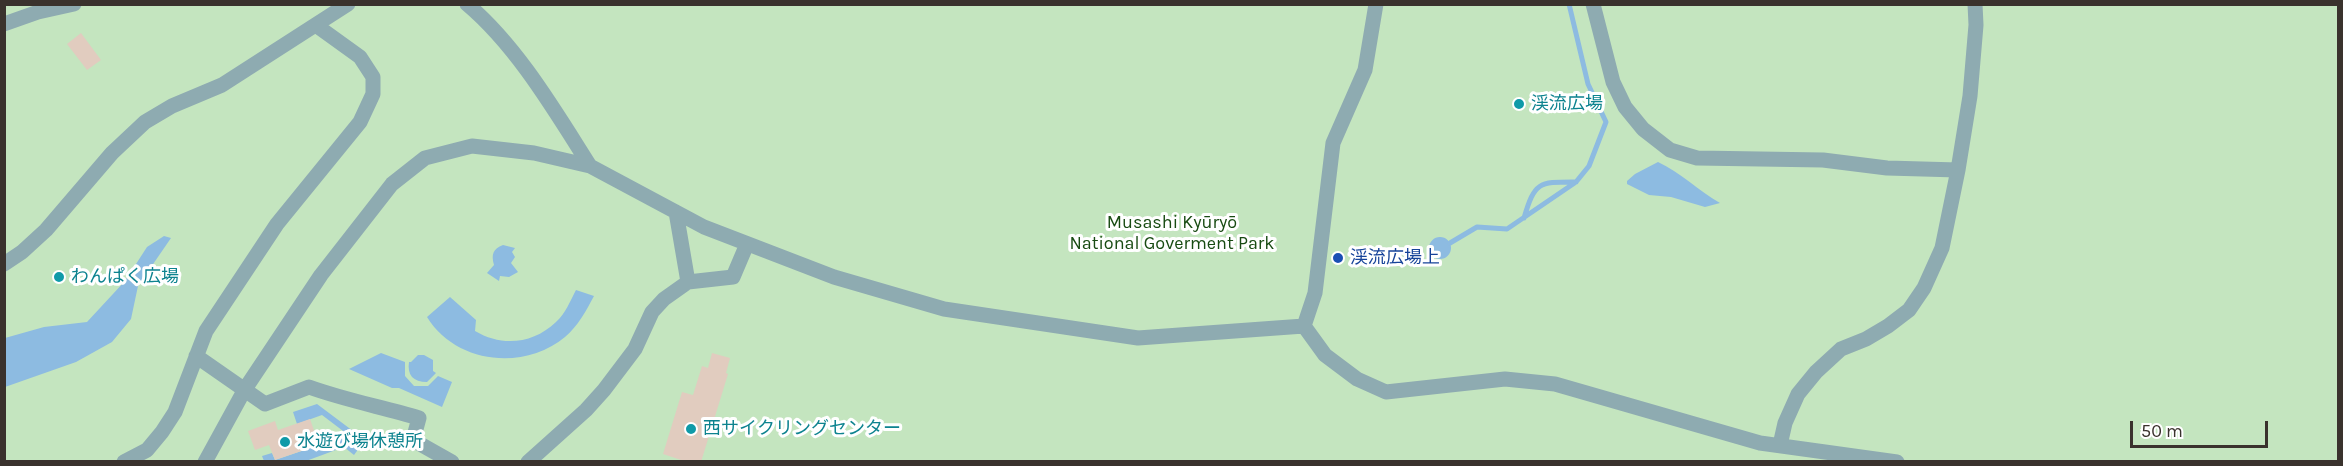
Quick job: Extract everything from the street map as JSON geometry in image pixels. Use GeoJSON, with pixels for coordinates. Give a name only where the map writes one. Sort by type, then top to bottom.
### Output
{"type":"FeatureCollection","features":[{"type":"Feature","properties":{"kind":"street"},"geometry":{"type":"LineString","coordinates":[[4,24],[38,12],[74,4]]}},
{"type":"Feature","properties":{"kind":"street"},"geometry":{"type":"LineString","coordinates":[[4,264],[22,252],[46,230],[112,153],[145,122],[172,106],[222,84],[317,26],[348,4]]}},
{"type":"Feature","properties":{"kind":"street"},"geometry":{"type":"LineString","coordinates":[[467,4],[487,21],[516,58],[590,166]]}},
{"type":"Feature","properties":{"kind":"street"},"geometry":{"type":"LineString","coordinates":[[1304,326],[1316,293],[1333,143],[1365,70],[1377,4]]}},
{"type":"Feature","properties":{"kind":"street"},"geometry":{"type":"LineString","coordinates":[[1593,4],[1613,82],[1625,107],[1643,129],[1670,150],[1697,158],[1823,160],[1887,168],[1958,170]]}},
{"type":"Feature","properties":{"kind":"street"},"geometry":{"type":"LineString","coordinates":[[1780,445],[1785,423],[1798,394],[1816,372],[1840,349],[1866,339],[1909,310],[1924,288],[1942,248],[1970,96],[1976,25],[1975,4]]}},
{"type":"Feature","properties":{"kind":"street"},"geometry":{"type":"LineString","coordinates":[[124,462],[147,450],[162,432],[175,412],[206,331],[277,224],[360,122],[373,94],[374,76],[360,57],[317,26]]}},
{"type":"Feature","properties":{"kind":"street"},"geometry":{"type":"LineString","coordinates":[[206,462],[245,389],[321,275],[392,184],[425,158],[472,146],[534,153],[590,166],[705,227],[747,244],[834,278],[944,309],[1138,338],[1304,326]]}},
{"type":"Feature","properties":{"kind":"street"},"geometry":{"type":"LineString","coordinates":[[676,212],[688,282]]}},
{"type":"Feature","properties":{"kind":"street"},"geometry":{"type":"LineString","coordinates":[[528,462],[598,397],[635,348],[652,312],[664,299],[688,282],[733,277],[747,244]]}},
{"type":"Feature","properties":{"kind":"street"},"geometry":{"type":"LineString","coordinates":[[1304,326],[1325,355],[1357,379],[1386,392],[1505,379],[1555,384],[1760,443],[1897,462]]}},
{"type":"Feature","properties":{"kind":"street"},"geometry":{"type":"LineString","coordinates":[[196,356],[265,404],[309,387],[345,400],[379,406],[419,418],[413,440],[452,462]]}},
{"type":"Feature","properties":{"kind":"green space","name":"Musashi Kyūryō National Goverment Park"},"geometry":{"type":"Polygon","coordinates":[[[4,5],[2338,5],[2338,461],[5,461],[4,5]]]}},
{"type":"Feature","properties":{"kind":"water"},"geometry":{"type":"Polygon","coordinates":[[[1658,162],[1720,203],[1705,207],[1671,197],[1649,195],[1627,184],[1627,181],[1635,174],[1658,162]]]}},
{"type":"Feature","properties":{"kind":"water"},"geometry":{"type":"Polygon","coordinates":[[[164,236],[171,238],[138,286],[131,319],[112,342],[76,362],[5,387],[5,338],[44,327],[87,322],[125,281],[147,247],[164,236]]]}},
{"type":"Feature","properties":{"kind":"water"},"geometry":{"type":"Polygon","coordinates":[[[1440,237],[1448,240],[1451,248],[1448,256],[1440,259],[1432,256],[1429,248],[1432,240],[1440,237]]]}},
{"type":"Feature","properties":{"kind":"water"},"geometry":{"type":"Polygon","coordinates":[[[503,245],[515,248],[512,252],[515,257],[511,263],[518,272],[509,277],[500,276],[499,281],[487,273],[494,265],[494,252],[503,245]]]}},
{"type":"Feature","properties":{"kind":"water"},"geometry":{"type":"Polygon","coordinates":[[[576,290],[594,296],[578,323],[565,337],[548,348],[530,355],[511,358],[473,353],[455,345],[440,333],[427,317],[450,297],[476,320],[475,331],[496,339],[517,341],[537,335],[556,322],[565,311],[576,290]]]}},
{"type":"Feature","properties":{"kind":"water"},"geometry":{"type":"Polygon","coordinates":[[[381,353],[405,362],[405,376],[414,386],[428,386],[438,376],[452,382],[442,407],[349,369],[381,353]]]}},
{"type":"Feature","properties":{"kind":"water"},"geometry":{"type":"Polygon","coordinates":[[[418,355],[424,355],[433,360],[433,371],[436,373],[427,382],[418,381],[409,371],[409,362],[418,355]]]}},
{"type":"Feature","properties":{"kind":"water"},"geometry":{"type":"Polygon","coordinates":[[[317,404],[365,440],[354,455],[344,447],[306,461],[264,461],[262,456],[272,453],[275,460],[319,445],[317,438],[335,433],[347,442],[351,437],[322,415],[297,424],[293,412],[317,404]]]}},
{"type":"Feature","properties":{"kind":"building"},"geometry":{"type":"Polygon","coordinates":[[[81,33],[101,60],[87,70],[67,44],[81,33]]]}},
{"type":"Feature","properties":{"kind":"building","name":"西サイクリングセンター"},"geometry":{"type":"Polygon","coordinates":[[[712,353],[730,358],[726,373],[728,374],[701,462],[687,462],[663,454],[682,392],[693,395],[702,366],[708,368],[712,353]]]}},
{"type":"Feature","properties":{"kind":"building","name":"水遊び場休憩所"},"geometry":{"type":"Polygon","coordinates":[[[310,419],[319,445],[275,460],[269,445],[255,450],[248,431],[275,421],[278,430],[310,419]]]}},
{"type":"Feature","properties":{"kind":"waterway"},"geometry":{"type":"LineString","coordinates":[[1450,243],[1477,227],[1507,229],[1576,182],[1589,166],[1606,122],[1588,84],[1569,4]]}},
{"type":"Feature","properties":{"kind":"waterway"},"geometry":{"type":"LineString","coordinates":[[1524,218],[1532,197],[1540,186],[1554,182],[1576,182]]}},
{"type":"Feature","properties":{"kind":"place","name":"渓流広場"},"geometry":{"type":"Point","coordinates":[1519,104]}},
{"type":"Feature","properties":{"kind":"place","name":"渓流広場上"},"geometry":{"type":"Point","coordinates":[1338,258]}},
{"type":"Feature","properties":{"kind":"place","name":"わんぱく広場"},"geometry":{"type":"Point","coordinates":[59,277]}},
{"type":"Feature","properties":{"kind":"place","name":"西サイクリングセンター"},"geometry":{"type":"Point","coordinates":[691,429]}},
{"type":"Feature","properties":{"kind":"place","name":"水遊び場休憩所"},"geometry":{"type":"Point","coordinates":[285,442]}}]}
